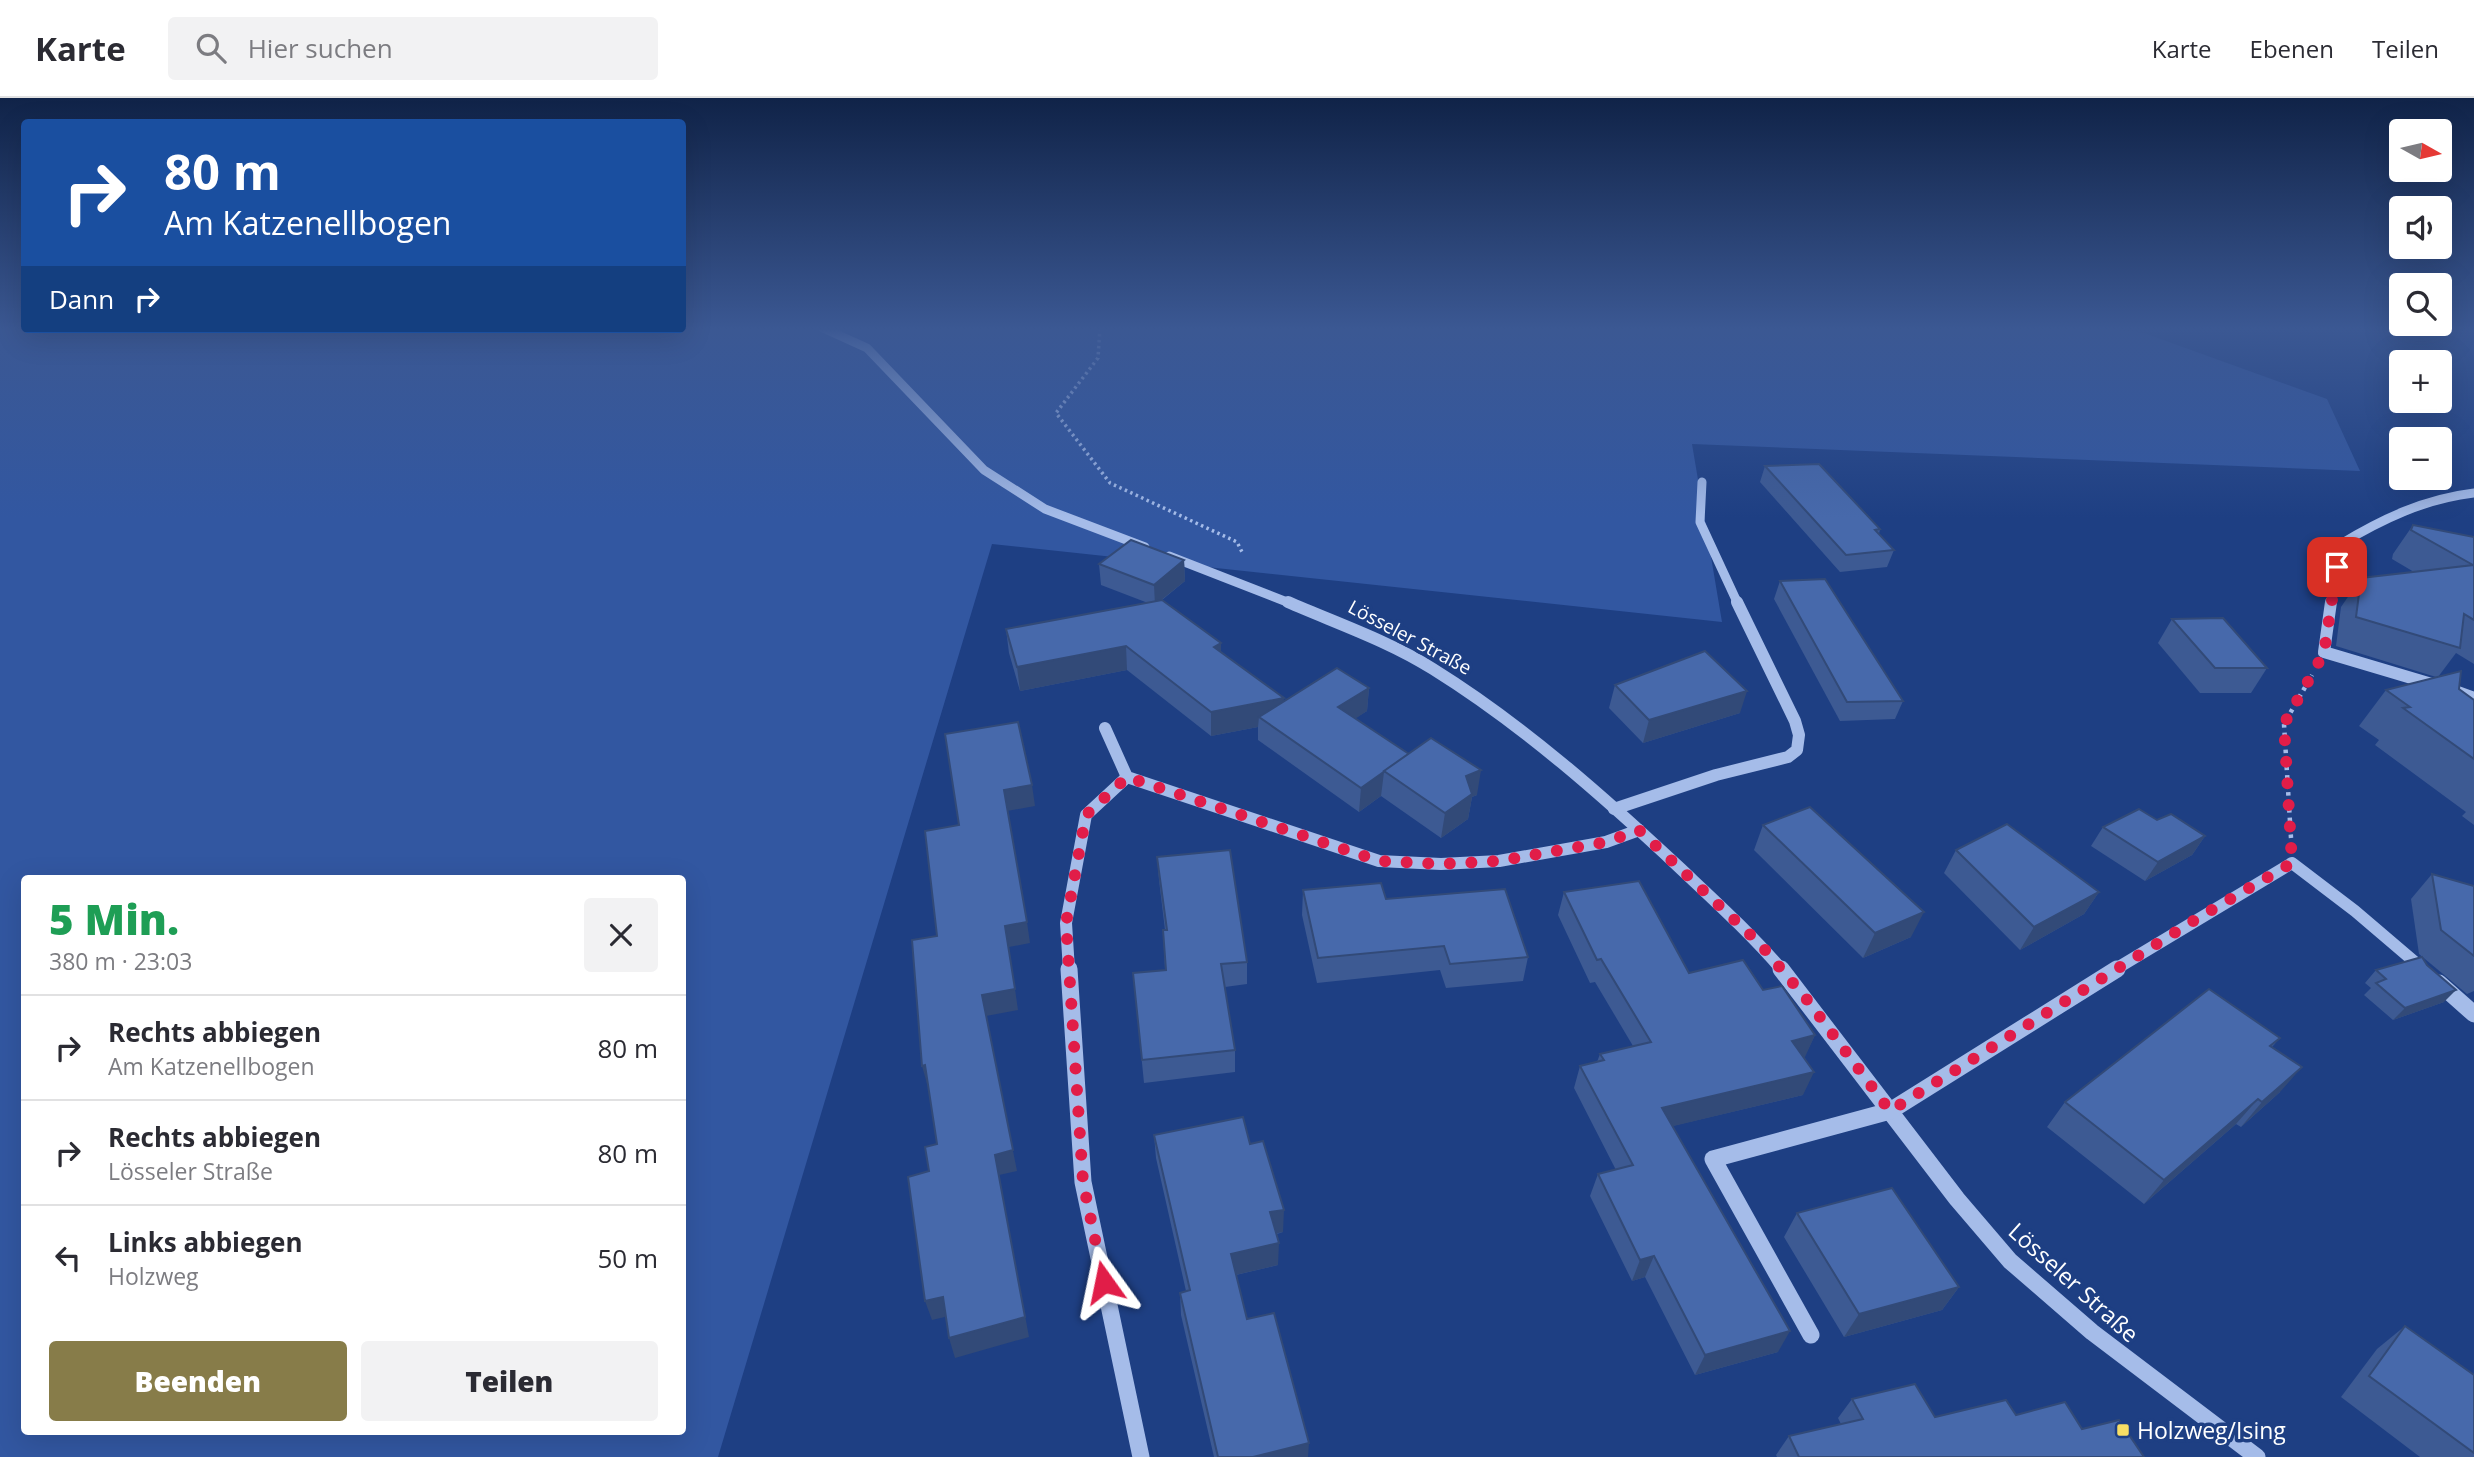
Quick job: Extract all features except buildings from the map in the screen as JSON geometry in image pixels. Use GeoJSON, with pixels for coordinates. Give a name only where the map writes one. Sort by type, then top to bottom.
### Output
{"type":"FeatureCollection","features":[{"type":"Feature","properties":{"kind":"street","name":"Lösseler Straße"},"geometry":{"type":"LineString","coordinates":[[909,391],[984,470],[1045,509],[1260,590],[1350,628],[1432,668],[1530,737],[1639,830],[1760,944],[1808,1001],[1957,1199],[2010,1261],[2092,1332],[2256,1457]]}},
{"type":"Feature","properties":{"kind":"street"},"geometry":{"type":"LineString","coordinates":[[1614,809],[1716,775],[1788,757],[1797,750],[1799,735],[1795,721],[1700,522],[1702,482]]}},
{"type":"Feature","properties":{"kind":"street"},"geometry":{"type":"LineString","coordinates":[[2474,493],[2443,495],[2388,515],[2339,545],[2324,653],[2474,698]]}},
{"type":"Feature","properties":{"kind":"street"},"geometry":{"type":"LineString","coordinates":[[1104,728],[1127,777],[1379,861],[1441,864],[1499,861],[1606,842],[1639,830]]}},
{"type":"Feature","properties":{"kind":"street"},"geometry":{"type":"LineString","coordinates":[[1127,777],[1086,815],[1066,923],[1083,1182],[1141,1457]]}},
{"type":"Feature","properties":{"kind":"street"},"geometry":{"type":"LineString","coordinates":[[1811,1335],[1713,1159],[1890,1111],[2191,922],[2292,863],[2355,911],[2474,1014]]}},
{"type":"Feature","properties":{"kind":"path"},"geometry":{"type":"LineString","coordinates":[[1072,391],[1056,413],[1110,483],[1237,542],[1260,590]]}},
{"type":"Feature","properties":{"kind":"path"},"geometry":{"type":"LineString","coordinates":[[2292,863],[2284,724],[2324,653]]}},
{"type":"Feature","properties":{"kind":"shaded area"},"geometry":{"type":"Polygon","coordinates":[[[0,391],[2306,391],[2327,399],[2360,471],[1692,444],[1722,622],[992,544],[718,1457],[0,1457],[0,391]]]}},
{"type":"Feature","properties":{"kind":"place","name":"Holzweg/Ising"},"geometry":{"type":"Point","coordinates":[2123,1430]}},
{"type":"Feature","properties":{"kind":"route"},"geometry":{"type":"LineString","coordinates":[[1104,1282],[1083,1182],[1066,923],[1086,815],[1127,777],[1379,861],[1441,864],[1499,861],[1606,842],[1639,830],[1760,944],[1808,1001],[1890,1111],[2203,915],[2292,863],[2284,724],[2324,653],[2337,567]]}}]}
